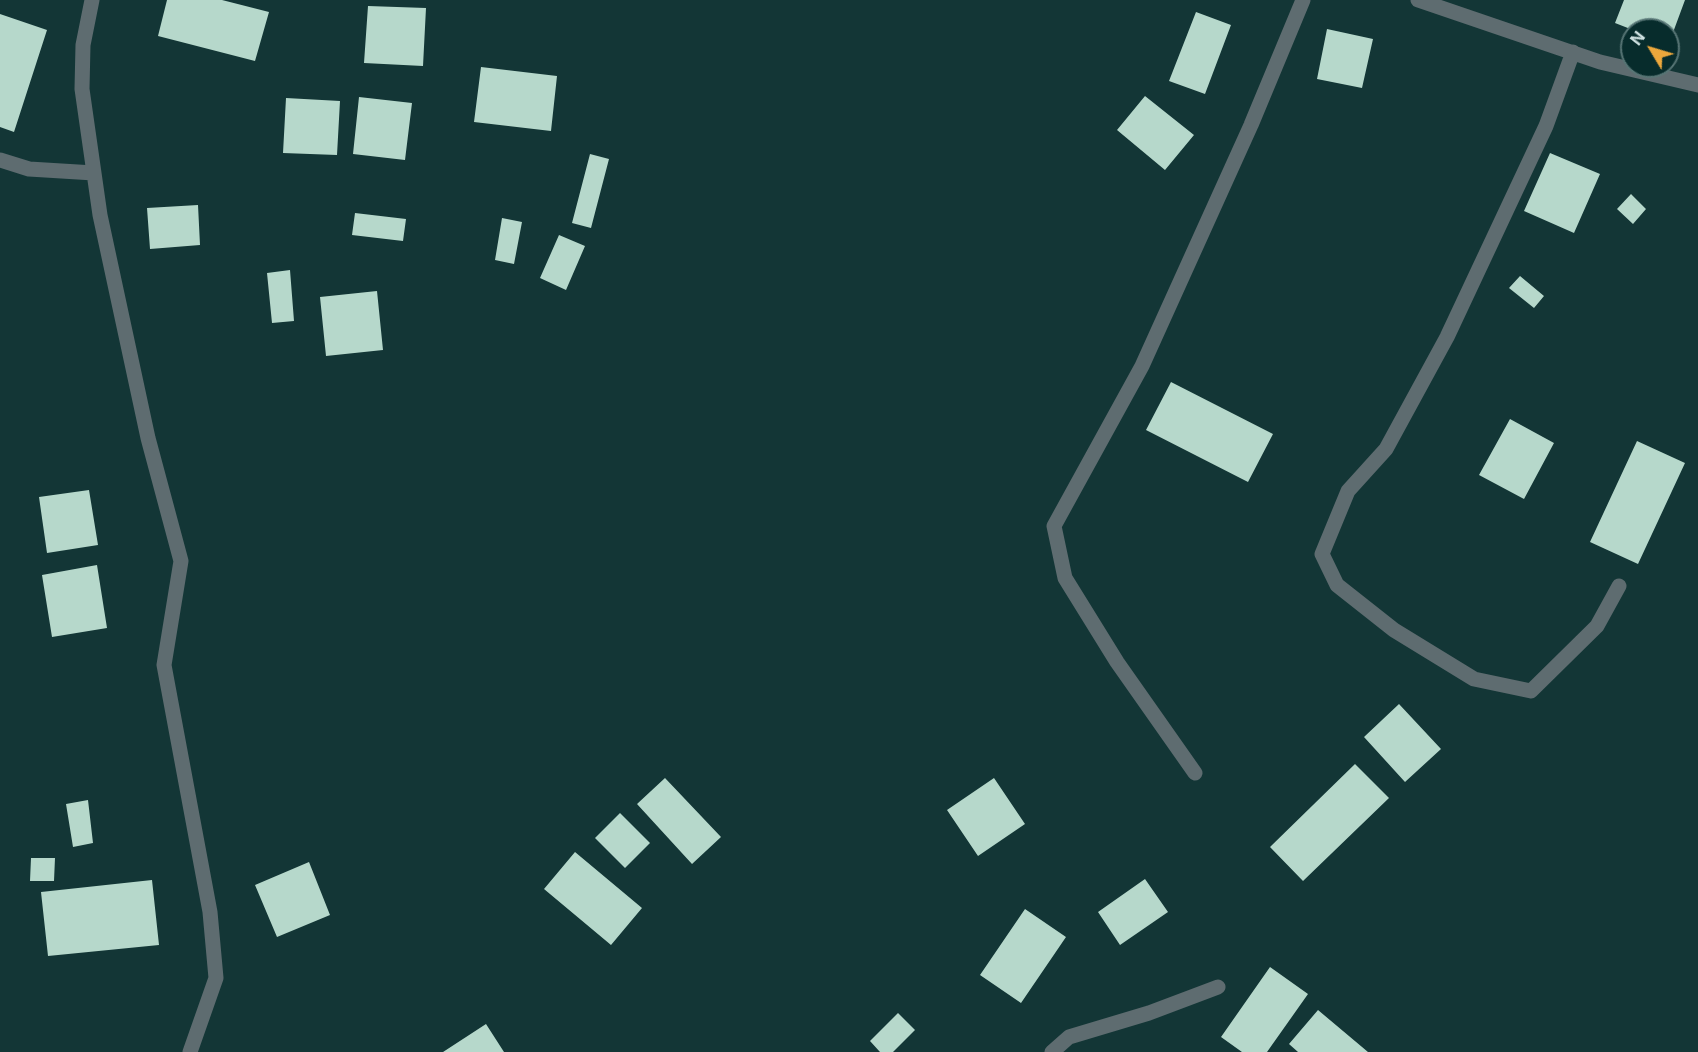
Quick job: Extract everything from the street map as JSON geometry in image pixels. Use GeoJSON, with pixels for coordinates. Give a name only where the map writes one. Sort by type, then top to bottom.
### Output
{"type":"FeatureCollection","features":[{"type":"Feature","properties":{"kind":"street"},"geometry":{"type":"LineString","coordinates":[[92,0],[83,45],[82,89],[100,214],[148,438],[181,561],[164,665],[210,912],[216,978],[190,1052]]}},
{"type":"Feature","properties":{"kind":"street"},"geometry":{"type":"LineString","coordinates":[[1195,773],[1117,662],[1065,578],[1054,526],[1142,366],[1251,125],[1303,0]]}},
{"type":"Feature","properties":{"kind":"street"},"geometry":{"type":"LineString","coordinates":[[1418,0],[1600,62],[1698,85]]}},
{"type":"Feature","properties":{"kind":"street"},"geometry":{"type":"LineString","coordinates":[[1573,52],[1546,126],[1447,337],[1386,449],[1348,490],[1322,554],[1337,585],[1394,630],[1474,679],[1531,691],[1597,627],[1619,586]]}},
{"type":"Feature","properties":{"kind":"street"},"geometry":{"type":"LineString","coordinates":[[0,160],[29,169],[94,173]]}},
{"type":"Feature","properties":{"kind":"street"},"geometry":{"type":"LineString","coordinates":[[1052,1052],[1069,1037],[1149,1013],[1218,987]]}},
{"type":"Feature","properties":{"kind":"building"},"geometry":{"type":"Polygon","coordinates":[[[167,0],[222,0],[269,12],[255,61],[158,36],[167,0]]]}},
{"type":"Feature","properties":{"kind":"building"},"geometry":{"type":"Polygon","coordinates":[[[1624,0],[1685,0],[1678,18],[1620,18],[1620,25],[1615,23],[1624,0]]]}},
{"type":"Feature","properties":{"kind":"building"},"geometry":{"type":"Polygon","coordinates":[[[368,6],[426,8],[423,66],[364,63],[368,6]]]}},
{"type":"Feature","properties":{"kind":"building"},"geometry":{"type":"Polygon","coordinates":[[[1196,12],[1231,25],[1205,94],[1169,81],[1196,12]]]}},
{"type":"Feature","properties":{"kind":"building"},"geometry":{"type":"Polygon","coordinates":[[[0,14],[47,30],[14,132],[0,127],[0,14]]]}},
{"type":"Feature","properties":{"kind":"building"},"geometry":{"type":"Polygon","coordinates":[[[1327,29],[1373,39],[1362,88],[1317,79],[1327,29]]]}},
{"type":"Feature","properties":{"kind":"building"},"geometry":{"type":"Polygon","coordinates":[[[481,67],[557,76],[551,131],[474,122],[481,67]]]}},
{"type":"Feature","properties":{"kind":"building"},"geometry":{"type":"Polygon","coordinates":[[[1145,96],[1194,135],[1165,170],[1117,130],[1145,96]]]}},
{"type":"Feature","properties":{"kind":"building"},"geometry":{"type":"Polygon","coordinates":[[[359,97],[412,103],[405,160],[353,154],[359,97]]]}},
{"type":"Feature","properties":{"kind":"building"},"geometry":{"type":"Polygon","coordinates":[[[286,98],[340,101],[337,155],[283,153],[286,98]]]}},
{"type":"Feature","properties":{"kind":"building"},"geometry":{"type":"Polygon","coordinates":[[[1550,153],[1600,174],[1574,233],[1524,211],[1550,153]]]}},
{"type":"Feature","properties":{"kind":"building"},"geometry":{"type":"Polygon","coordinates":[[[590,154],[609,159],[591,228],[572,223],[590,154]]]}},
{"type":"Feature","properties":{"kind":"building"},"geometry":{"type":"Polygon","coordinates":[[[1631,194],[1646,209],[1633,224],[1617,209],[1631,194]]]}},
{"type":"Feature","properties":{"kind":"building"},"geometry":{"type":"Polygon","coordinates":[[[198,205],[200,245],[150,249],[147,208],[198,205]]]}},
{"type":"Feature","properties":{"kind":"building"},"geometry":{"type":"Polygon","coordinates":[[[355,213],[406,219],[403,241],[352,235],[355,213]]]}},
{"type":"Feature","properties":{"kind":"building"},"geometry":{"type":"Polygon","coordinates":[[[502,218],[522,222],[514,264],[495,260],[502,218]]]}},
{"type":"Feature","properties":{"kind":"building"},"geometry":{"type":"Polygon","coordinates":[[[559,235],[585,246],[566,290],[540,278],[559,235]]]}},
{"type":"Feature","properties":{"kind":"building"},"geometry":{"type":"Polygon","coordinates":[[[290,270],[294,321],[272,323],[267,273],[290,270]]]}},
{"type":"Feature","properties":{"kind":"building"},"geometry":{"type":"Polygon","coordinates":[[[1520,276],[1544,296],[1534,308],[1509,288],[1520,276]]]}},
{"type":"Feature","properties":{"kind":"building"},"geometry":{"type":"Polygon","coordinates":[[[377,291],[383,350],[326,356],[320,297],[377,291]]]}},
{"type":"Feature","properties":{"kind":"building"},"geometry":{"type":"Polygon","coordinates":[[[1171,382],[1273,434],[1248,482],[1146,430],[1171,382]]]}},
{"type":"Feature","properties":{"kind":"building"},"geometry":{"type":"Polygon","coordinates":[[[1510,419],[1554,443],[1524,499],[1479,475],[1510,419]]]}},
{"type":"Feature","properties":{"kind":"building"},"geometry":{"type":"Polygon","coordinates":[[[1637,441],[1685,463],[1638,564],[1590,542],[1637,441]]]}},
{"type":"Feature","properties":{"kind":"building"},"geometry":{"type":"Polygon","coordinates":[[[89,490],[98,545],[47,553],[39,497],[89,490]]]}},
{"type":"Feature","properties":{"kind":"building"},"geometry":{"type":"Polygon","coordinates":[[[97,565],[107,628],[52,637],[42,575],[97,565]]]}},
{"type":"Feature","properties":{"kind":"building"},"geometry":{"type":"Polygon","coordinates":[[[1399,704],[1441,749],[1405,782],[1364,737],[1399,704]]]}},
{"type":"Feature","properties":{"kind":"building"},"geometry":{"type":"Polygon","coordinates":[[[1355,764],[1389,798],[1303,881],[1270,847],[1355,764]]]}},
{"type":"Feature","properties":{"kind":"building"},"geometry":{"type":"Polygon","coordinates":[[[665,778],[721,837],[692,864],[637,804],[665,778]]]}},
{"type":"Feature","properties":{"kind":"building"},"geometry":{"type":"Polygon","coordinates":[[[994,778],[1025,824],[978,856],[947,810],[994,778]]]}},
{"type":"Feature","properties":{"kind":"building"},"geometry":{"type":"Polygon","coordinates":[[[88,800],[93,843],[73,847],[66,804],[88,800]]]}},
{"type":"Feature","properties":{"kind":"building"},"geometry":{"type":"Polygon","coordinates":[[[620,813],[650,843],[625,868],[595,838],[620,813]]]}},
{"type":"Feature","properties":{"kind":"building"},"geometry":{"type":"Polygon","coordinates":[[[575,852],[642,908],[611,945],[544,889],[575,852]]]}},
{"type":"Feature","properties":{"kind":"building"},"geometry":{"type":"Polygon","coordinates":[[[31,858],[55,858],[54,881],[30,881],[31,858]]]}},
{"type":"Feature","properties":{"kind":"building"},"geometry":{"type":"Polygon","coordinates":[[[309,862],[330,915],[277,937],[255,885],[309,862]]]}},
{"type":"Feature","properties":{"kind":"building"},"geometry":{"type":"Polygon","coordinates":[[[1145,879],[1168,912],[1120,945],[1098,912],[1145,879]]]}},
{"type":"Feature","properties":{"kind":"building"},"geometry":{"type":"Polygon","coordinates":[[[152,880],[159,945],[48,956],[41,892],[152,880]]]}},
{"type":"Feature","properties":{"kind":"building"},"geometry":{"type":"Polygon","coordinates":[[[1025,909],[1066,937],[1021,1003],[980,975],[1025,909]]]}},
{"type":"Feature","properties":{"kind":"building"},"geometry":{"type":"Polygon","coordinates":[[[1270,967],[1308,994],[1267,1052],[1242,1052],[1221,1037],[1270,967]]]}},
{"type":"Feature","properties":{"kind":"building"},"geometry":{"type":"Polygon","coordinates":[[[1318,1010],[1368,1052],[1298,1052],[1289,1044],[1318,1010]]]}},
{"type":"Feature","properties":{"kind":"building"},"geometry":{"type":"Polygon","coordinates":[[[898,1013],[915,1030],[893,1052],[880,1052],[870,1041],[898,1013]]]}},
{"type":"Feature","properties":{"kind":"building"},"geometry":{"type":"Polygon","coordinates":[[[486,1024],[504,1052],[443,1052],[486,1024]]]}}]}
